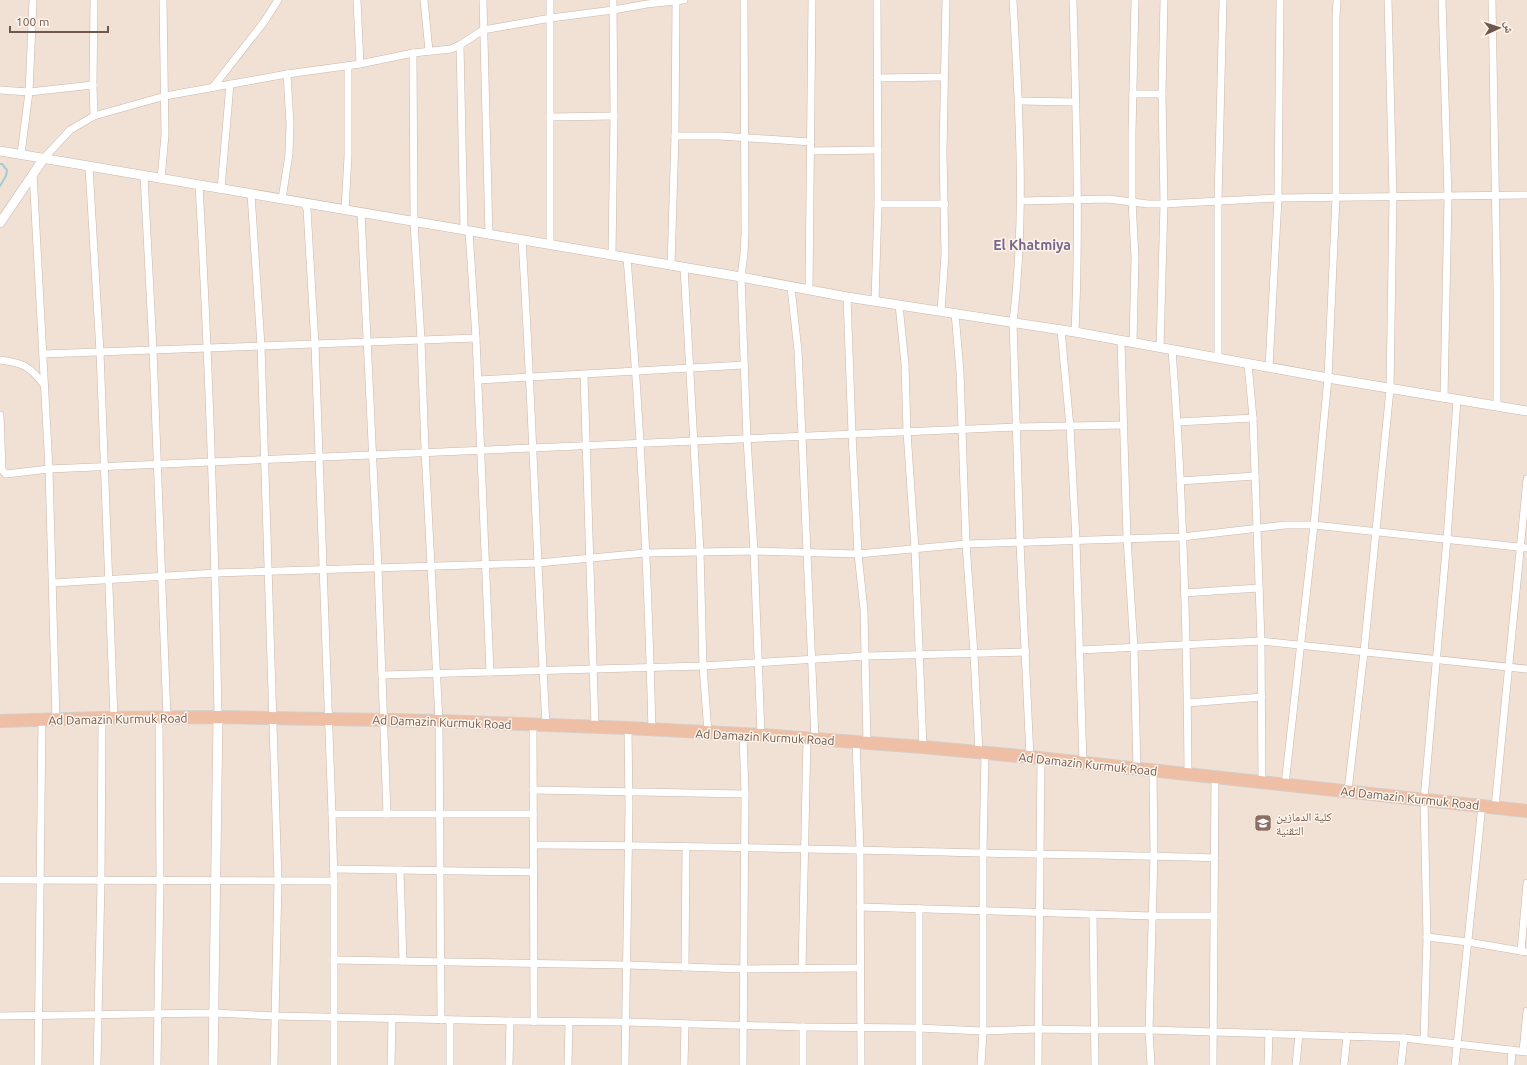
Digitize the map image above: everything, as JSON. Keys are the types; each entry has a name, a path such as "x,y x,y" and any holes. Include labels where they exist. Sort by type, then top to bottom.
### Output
{"highway":[{"name":"Ad Damazin Kurmuk Road","path":"0,721 108,718 273,718 439,721 628,728 923,747 1482,805 1527,811"}],"street":[{"path":"21,154 29,92 33,0"},
{"path":"94,0 94,116"},
{"path":"161,179 165,135 163,0"},
{"path":"213,87 277,3 283,0"},
{"path":"356,0 360,64"},
{"path":"424,0 429,51"},
{"path":"483,0 488,235"},
{"path":"550,0 550,245"},
{"path":"612,255 614,116 613,0"},
{"path":"0,223 44,158 70,130 94,116 165,96 287,74 360,64 413,53 451,49 483,30 551,18 684,0"},
{"path":"744,0 744,247 741,277 761,736"},
{"path":"809,290 812,0"},
{"path":"875,301 878,204 877,0"},
{"path":"941,311 945,254 943,152 946,0"},
{"path":"1013,0 1019,101 1021,201 1017,289 1013,322 1020,542 1040,855 1038,1065"},
{"path":"1073,0 1078,200 1078,267 1075,332"},
{"path":"1133,343 1135,257 1132,202 1135,0"},
{"path":"1160,348 1164,204 1162,94 1164,0"},
{"path":"1218,358 1218,200 1223,0"},
{"path":"1269,367 1278,198 1280,0"},
{"path":"1284,785 1314,525 1328,378 1336,197 1337,0"},
{"path":"1348,791 1364,652 1390,389 1393,197 1388,0"},
{"path":"1442,0 1448,197 1444,398"},
{"path":"1492,0 1497,287 1497,406"},
{"path":"671,266 675,136 676,1"},
{"path":"460,45 466,231 476,338 490,672"},
{"path":"413,53 414,222 439,721 441,1020"},
{"path":"345,210 348,156 348,66"},
{"path":"282,199 289,154 290,124 287,74"},
{"path":"877,78 944,77"},
{"path":"221,189 230,84"},
{"path":"0,90 29,92 93,86"},
{"path":"1133,94 1162,94"},
{"path":"1019,101 1075,102"},
{"path":"550,117 614,116"},
{"path":"675,136 811,142"},
{"path":"810,150 878,150"},
{"path":"0,151 741,277 848,297 1075,332 1390,389 1527,411"},
{"path":"89,167 100,352 109,580 108,718 101,881 97,1065"},
{"path":"33,173 49,469 56,720"},
{"path":"144,176 162,576 163,718 157,1065"},
{"path":"199,185 208,348 216,574 218,718 213,1065"},
{"path":"251,194 261,346 278,881 274,1065"},
{"path":"1021,201 1053,199 1108,199 1148,204 1164,204 1278,198 1527,195"},
{"path":"304,203 307,209 315,344 332,814 334,881 334,1065"},
{"path":"878,204 945,204"},
{"path":"361,213 378,568 387,814"},
{"path":"522,240 546,725"},
{"path":"627,258 640,443 652,730"},
{"path":"684,268 690,369 692,441 700,551 703,666 708,733"},
{"path":"791,287 798,351 812,660 811,739 802,969"},
{"path":"848,297 852,434 858,554 864,610 866,656 861,743 861,1065"},
{"path":"900,304 905,364 907,432 915,549 923,747"},
{"path":"955,313 960,372 966,544 982,753 983,1031 981,1065"},
{"path":"1061,330 1070,427 1076,540 1083,763"},
{"path":"43,354 476,338"},
{"path":"1121,341 1127,538 1134,648 1137,769"},
{"path":"1172,350 1178,422 1188,703 1188,774"},
{"path":"0,360 18,362 38,376 44,385"},
{"path":"1248,364 1253,418 1261,642 1262,783"},
{"path":"478,380 744,365"},
{"path":"584,375 595,727"},
{"path":"1424,1040 1427,937 1424,800 1447,539 1457,400"},
{"path":"0,415 1,470 6,474 49,469 640,443 1017,427 1124,425"},
{"path":"1178,422 1253,418"},
{"path":"1180,480 1255,476"},
{"path":"1495,807 1524,548 1527,479"},
{"path":"53,583 162,576 538,563 645,553 700,551 858,554 966,544 1182,537 1285,525 1314,525 1524,548"},
{"path":"1184,593 1259,588"},
{"path":"1080,650 1186,644 1261,642 1527,669"},
{"path":"382,675 703,666 866,656 1026,652"},
{"path":"1188,703 1262,697"},
{"path":"38,1065 42,720"},
{"path":"533,724 534,1022"},
{"path":"625,1065 629,792 628,728"},
{"path":"743,735 745,794 743,1065"},
{"path":"1151,1065 1150,1030 1154,855 1153,771"},
{"path":"1213,1065 1215,777"},
{"path":"533,790 745,794"},
{"path":"1455,1065 1482,805"},
{"path":"332,814 533,814"},
{"path":"534,845 744,847 983,854 1154,855 1215,858"},
{"path":"685,967 686,846"},
{"path":"333,869 534,872"},
{"path":"400,870 403,962"},
{"path":"0,880 334,881"},
{"path":"1427,937 1468,942 1524,952 1527,883"},
{"path":"860,907 1152,916 1214,916"},
{"path":"919,908 919,1065"},
{"path":"1093,914 1095,1065"},
{"path":"334,960 627,965 743,969 860,968"},
{"path":"0,1016 214,1013 441,1020 626,1022 743,1026 918,1028 983,1031 1038,1029 1213,1031 1404,1038 1525,1051 1527,1011"},
{"path":"391,1065 392,1018"},
{"path":"450,1020 450,1065"},
{"path":"509,1065 510,1021"},
{"path":"568,1065 569,1022"},
{"path":"684,1065 685,1024"},
{"path":"803,1027 803,1065"},
{"path":"1268,1065 1269,1033"},
{"path":"1296,1065 1299,1034"},
{"path":"1344,1065 1347,1036"},
{"path":"1401,1065 1404,1038"},
{"path":"1511,1065 1512,1050"}],"shaded area":[{"path":"0,0 1527,0 1527,1065 0,1065"}],"waterway":[{"path":"0,164 2,164 7,170 6,176 0,186"}],"place":[{"name":"كلية الدمازين التقنية","path":"1263,823"}],"district":[{"name":"El Khatmiya","path":"1032,245"}]}
